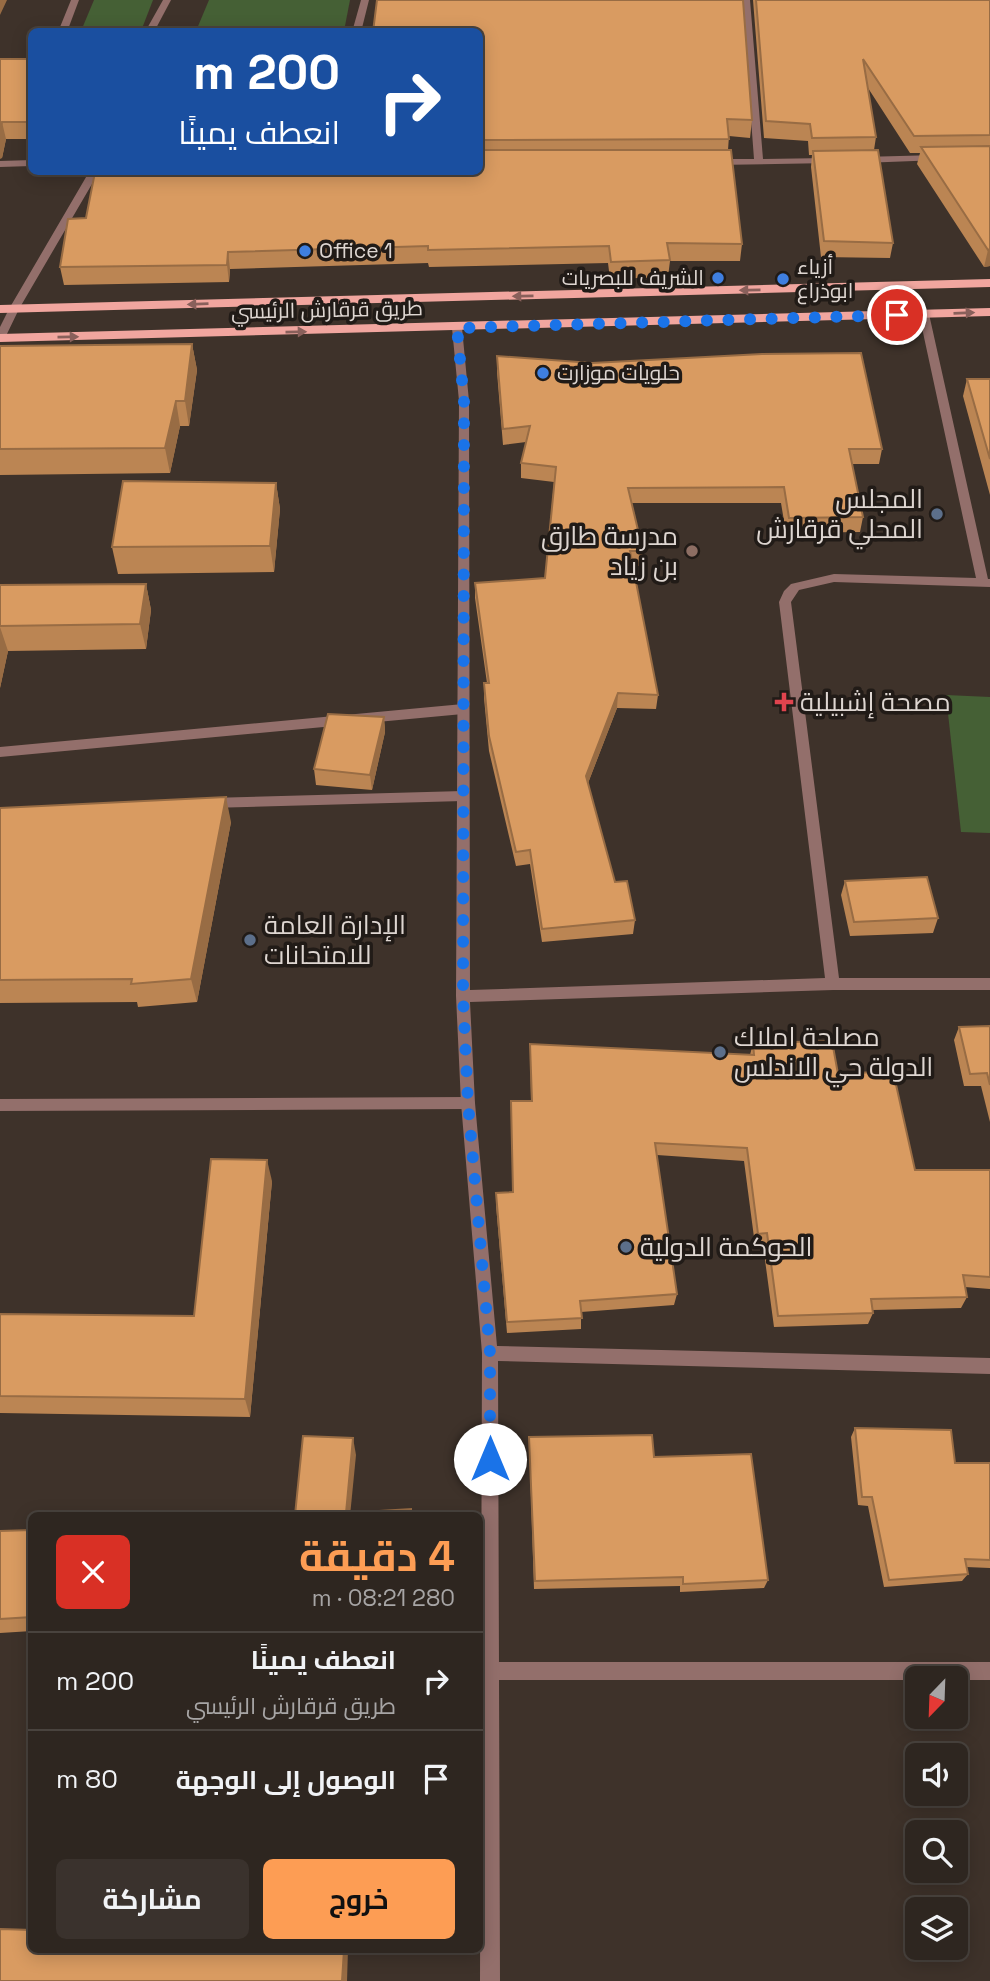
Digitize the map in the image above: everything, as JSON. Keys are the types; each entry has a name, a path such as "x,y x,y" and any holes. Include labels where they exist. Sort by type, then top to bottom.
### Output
{"main road":[{"name":"طريق قرقارش الرئيسي","path":"7,309 990,283"},
{"name":"طريق قرقارش الرئيسي","path":"0,338 990,312"}],"street":[{"path":"64,28 75,0"},
{"path":"151,28 167,0"},
{"path":"357,28 365,0"},
{"path":"746,0 758,162"},
{"path":"854,160 949,158"},
{"path":"703,162 840,160"},
{"path":"0,164 28,163"},
{"path":"0,338 7,309 92,175"},
{"path":"833,984 787,616 788,594 795,587 834,578 986,583 924,314"},
{"path":"457,328 464,401 463,996 468,1103 490,1353 490,1981"},
{"path":"0,752 463,709"},
{"path":"191,804 463,796"},
{"path":"463,996 833,984 990,984"},
{"path":"0,1105 468,1103"},
{"path":"490,1353 990,1366"},
{"path":"490,1671 990,1671"}],"green space":[{"path":"94,0 153,0 142,28 82,28"},
{"path":"209,0 350,0 345,28 197,28"},
{"path":"946,695 990,697 990,833 961,832"}],"building":[{"path":"377,0 743,0 752,120 727,119 729,139 483,140 483,28 374,28"},
{"path":"756,0 990,0 990,135 914,136 863,59 876,137 812,138 810,124 766,121"},
{"path":"0,59 28,59 28,122 2,122 0,131"},
{"path":"990,146 990,249 988,250 921,147"},
{"path":"483,150 731,150 742,244 667,243 670,260 611,262 609,246 428,250 428,246 228,252 227,265 60,267 68,219 86,218 94,175 483,175"},
{"path":"878,150 893,243 824,241 813,151"},
{"path":"192,344 185,401 176,401 165,448 0,449 0,346"},
{"path":"861,353 882,449 849,449 863,517 789,518 784,487 628,488 643,551 630,551 658,695 618,693 586,776 615,882 627,881 635,920 542,929 530,850 516,852 489,736 484,683 489,683 475,583 545,578 556,467 521,463 530,426 503,429 497,356 592,363 762,354"},
{"path":"967,379 990,379 990,459"},
{"path":"123,481 276,483 270,546 112,547"},
{"path":"146,584 140,624 0,626 0,585"},
{"path":"328,714 384,717 370,775 314,769"},
{"path":"226,797 191,979 131,984 132,979 0,980 0,808"},
{"path":"927,877 938,918 854,922 845,881"},
{"path":"990,1026 990,1085 987,1073 970,1074 959,1027"},
{"path":"832,1041 838,1074 893,1071 915,1170 990,1170 990,1277 963,1275 967,1297 871,1299 873,1313 778,1316 767,1233 758,1234 747,1148 655,1143 677,1294 580,1301 582,1318 507,1322 496,1193 513,1192 511,1101 532,1101 530,1044 754,1055 753,1043"},
{"path":"211,1159 267,1160 245,1399 0,1396 0,1314 194,1316"},
{"path":"855,1428 951,1430 955,1463 990,1463 990,1560 965,1559 968,1574 889,1580 872,1497 862,1497"},
{"path":"652,1435 654,1457 751,1454 768,1580 683,1584 683,1577 535,1581 529,1437"},
{"path":"303,1436 353,1438 346,1512 295,1512"},
{"path":"411,1509 411,1512 362,1512"},
{"path":"28,1530 28,1617 0,1619 0,1531"},
{"path":"0,1929 28,1930 28,1953 344,1953 342,1981 0,1981"}],"place":[{"name":"Office 1","path":"305,251"},
{"name":"الشريف للبصريات","path":"718,278"},
{"name":"أزياء ابوذراع","path":"783,279"},
{"name":"حلويات موزارت","path":"543,373"},
{"name":"المجلس المحلي قرقارش","path":"937,514"},
{"name":"مدرسة طارق بن زياد","path":"692,551"},
{"name":"مصحة إشبيلية","path":"784,702"},
{"name":"الإدارة العامة للامتحانات","path":"250,940"},
{"name":"مصلحة املاك الدولة حي الاندلس","path":"720,1052"},
{"name":"الحوكمة الدولية","path":"626,1247"}],"route":[{"path":"490,1459 490,1353 468,1103 463,996 464,401 457,328 897,315"}]}
